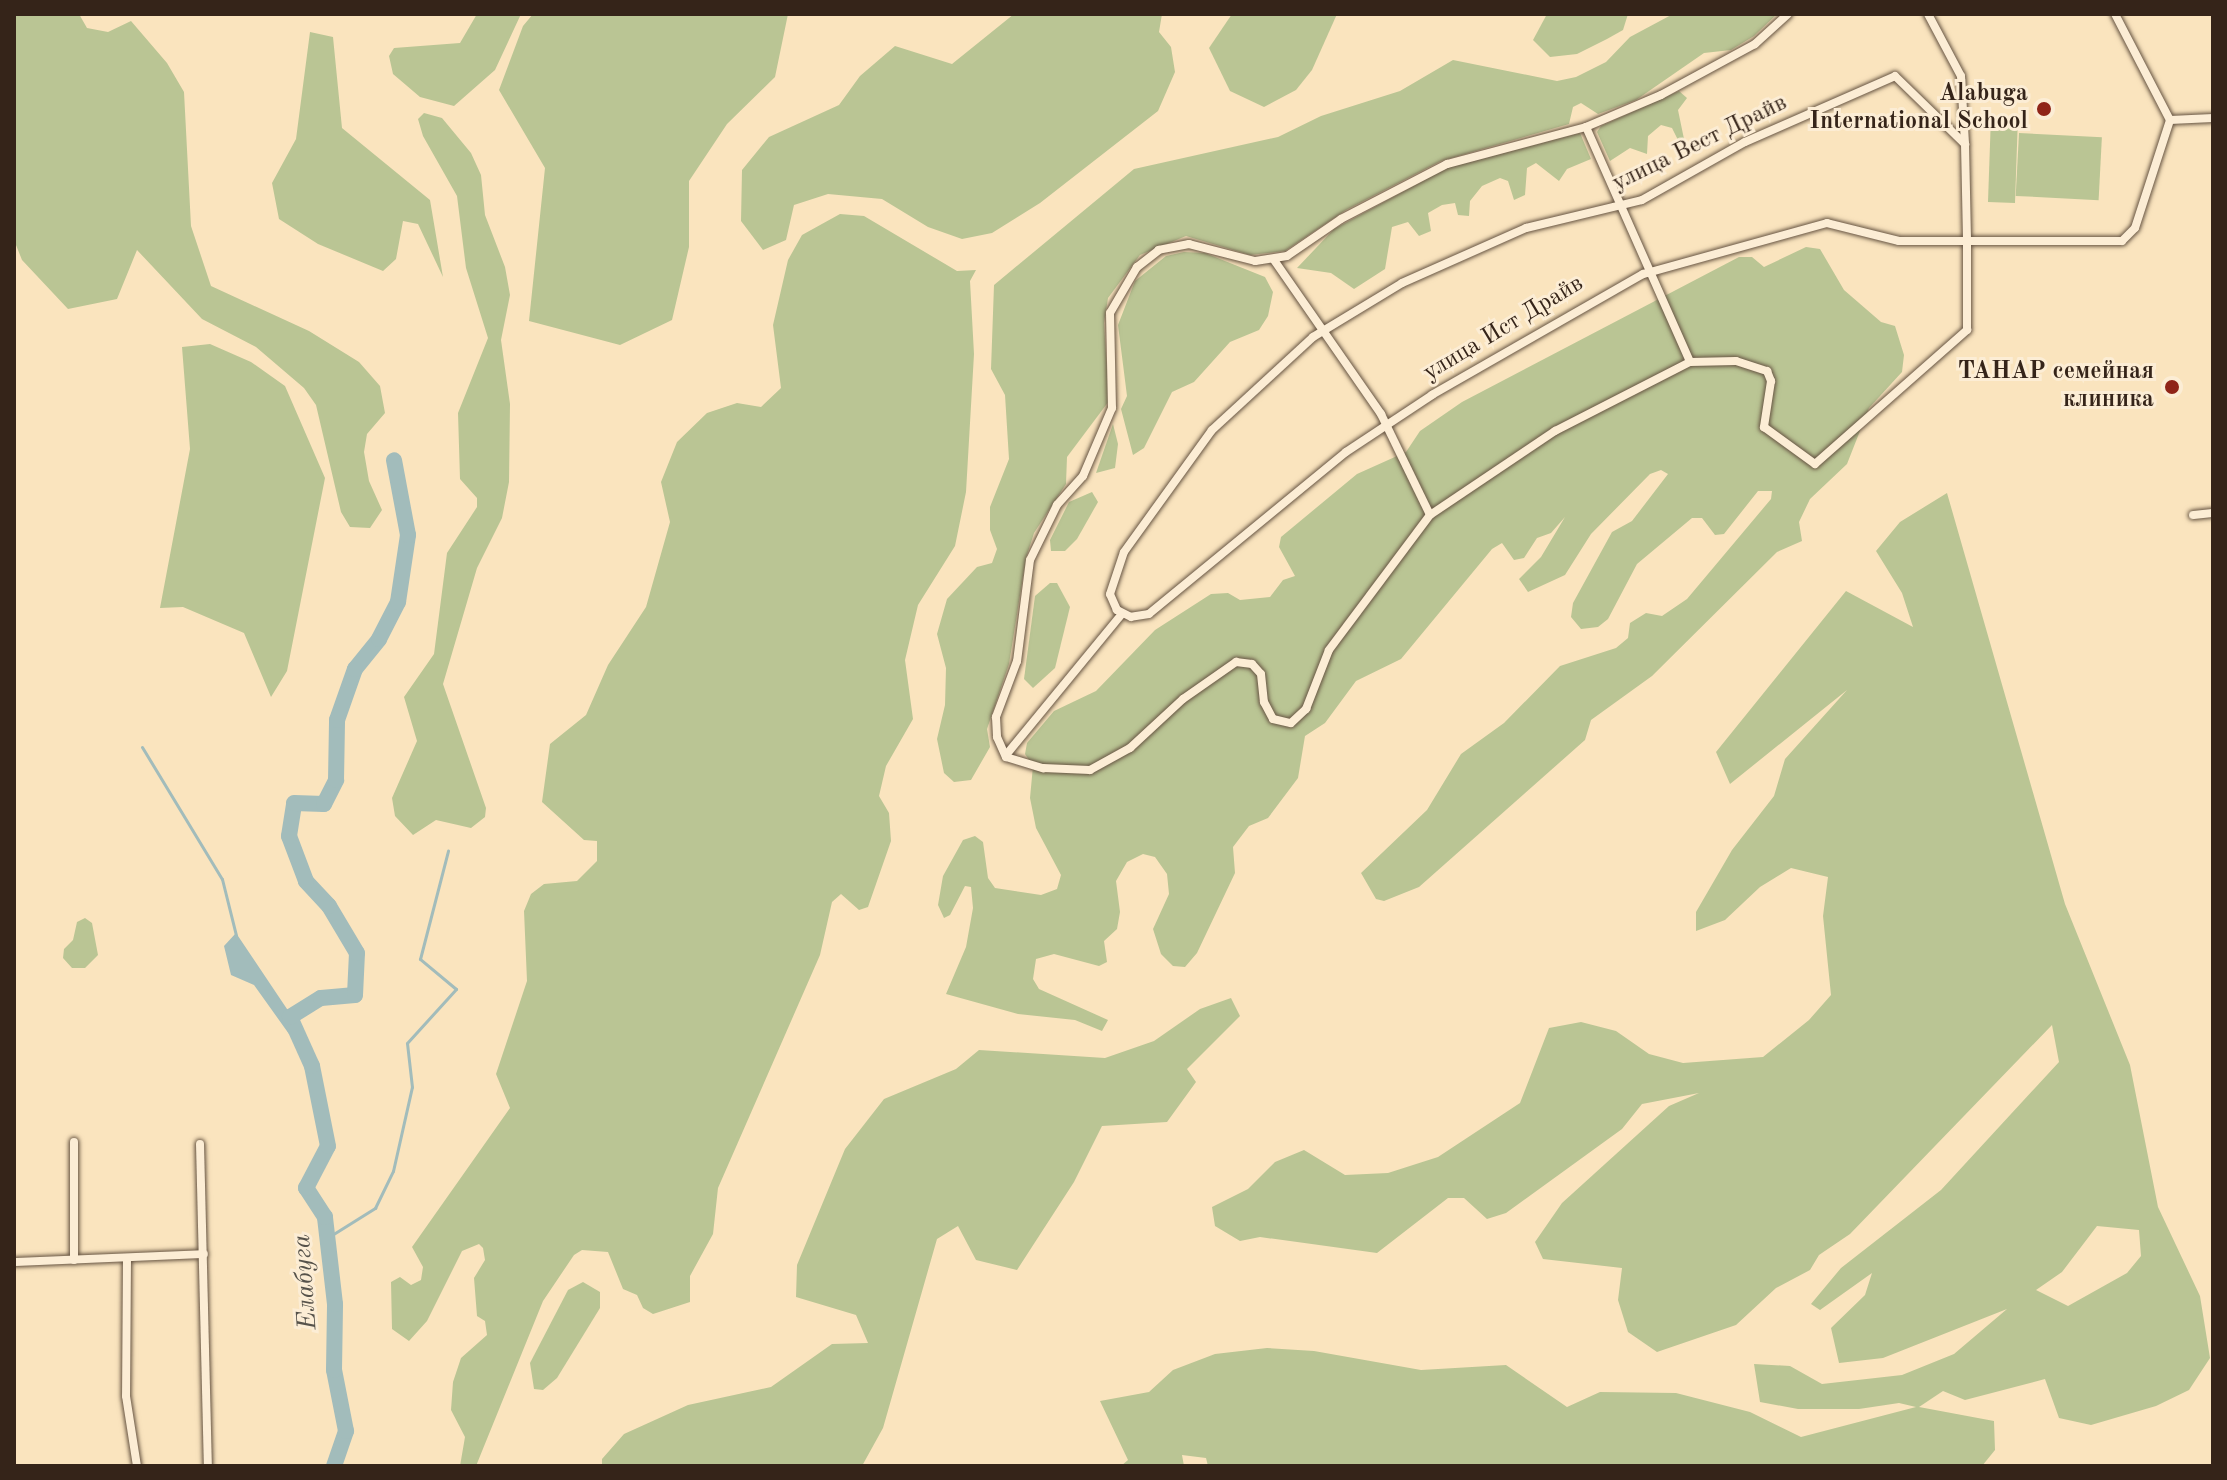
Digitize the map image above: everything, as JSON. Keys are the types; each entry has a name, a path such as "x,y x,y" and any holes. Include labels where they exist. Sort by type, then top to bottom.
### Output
{"street":[{"path":"1006,755 996,717 1017,661 1030,560 1057,505 1083,476 1112,408 1108,327 1123,284 1147,257 1171,246 1189,244 1242,260 1274,260 1447,164 1586,127 1747,49 1788,14"},
{"path":"1006,755 1043,768 1090,770 1130,748 1183,699 1236,662 1252,664 1261,674 1264,702 1273,719 1297,720 1329,650 1430,515 1555,431 1690,362 1736,361 1767,371 1771,381 1764,427 1815,464 1967,330 1961,76 1928,14"},
{"path":"1967,241 2056,244 2127,238 2170,120 2115,14"},
{"name":"улица Вест Драйв","path":"1122,614 1110,594 1119,562 1182,468 1241,399 1324,330 1402,283 1489,242 1544,223 1621,208 1745,142 1887,77 1901,77 1965,144"},
{"path":"2170,120 2213,118"},
{"path":"1586,127 1690,362"},
{"name":"улица Ист Драйв","path":"1122,614 1138,618 1172,598 1331,464 1387,425 1594,298 1651,271 1837,222 1899,241 1967,241"},
{"path":"1274,260 1387,425 1430,515"},
{"path":"2193,515 2213,513"},
{"path":"1006,755 1122,614"},
{"path":"74,1142 74,1260"},
{"path":"200,1144 208,1466"},
{"path":"14,1262 204,1254"},
{"path":"127,1258 126,1396 137,1466"}],"green space":[{"path":"14,14 79,14 87,28 108,32 131,21 167,63 184,92 191,226 211,286 309,331 359,362 380,386 385,413 367,434 364,452 369,481 382,510 370,528 350,527 341,512 316,405 304,388 256,347 202,319 137,250 117,299 68,309 22,260 14,240"},
{"path":"477,14 521,14 495,70 454,106 420,97 393,74 389,56 394,48 460,43"},
{"path":"533,14 788,14 775,77 727,124 689,181 689,247 672,320 620,345 529,321 545,168 499,90 523,26"},
{"path":"1014,14 1162,14 1159,32 1171,47 1175,72 1158,111 1040,203 992,233 962,239 928,227 882,199 828,194 794,205 786,240 763,250 741,221 742,170 769,137 839,105 860,76 895,46 952,64"},
{"path":"1232,14 1337,14 1312,70 1296,90 1264,107 1230,91 1209,48"},
{"path":"1547,14 1628,14 1623,30 1607,39 1577,54 1550,57 1533,40"},
{"path":"1673,14 1777,14 1754,36 1731,50 1704,53 1636,100 1598,114 1581,103 1573,107 1569,124 1441,161 1346,210 1285,251 1250,255 1186,236 1140,255 1108,298 1104,323 1109,401 1067,457 1066,484 1034,533 1026,558 1009,664 987,729 990,747 971,780 954,782 944,773 937,739 945,705 946,668 937,634 947,599 977,567 992,563 997,549 990,530 990,507 1009,459 1005,395 991,369 994,285 1134,169 1278,137 1321,116 1400,91 1453,60 1557,81 1576,77 1606,62 1630,37"},
{"path":"310,32 333,37 342,128 430,200 443,277 418,224 403,221 396,259 383,271 318,244 279,219 272,183 296,139"},
{"path":"1679,91 1687,98 1678,110 1684,139 1678,140 1672,128 1661,125 1648,136 1647,154 1630,148 1610,161 1597,132 1601,126"},
{"path":"424,113 442,118 471,153 481,175 485,215 505,267 510,295 501,340 510,404 509,482 502,518 477,568 443,684 486,808 485,817 471,828 436,820 413,835 395,816 392,798 417,741 404,697 434,654 447,553 477,507 477,498 460,479 458,413 488,338 466,268 457,196 423,136 418,119"},
{"path":"1991,116 2018,117 2015,203 1988,202"},
{"path":"1580,133 1591,159 1567,169 1559,181 1536,163 1527,168 1525,195 1514,200 1508,181 1500,178 1482,186 1470,201 1469,216 1458,215 1455,203 1442,205 1428,213 1431,231 1419,236 1408,222 1392,227 1385,269 1354,289 1331,273 1297,268 1334,229 1447,168"},
{"path":"2019,133 2102,137 2099,200 2016,196"},
{"path":"840,214 864,216 957,271 976,270 970,281 974,354 966,492 955,546 918,605 905,660 913,719 886,766 879,796 889,813 891,841 868,907 859,910 841,894 832,902 820,955 718,1188 713,1234 690,1276 690,1302 653,1314 643,1308 637,1295 623,1289 608,1252 582,1250 574,1255 543,1301 476,1466 460,1466 465,1437 451,1410 453,1382 461,1358 487,1335 485,1321 477,1316 474,1278 485,1260 483,1248 479,1244 462,1251 427,1321 409,1341 392,1329 391,1282 400,1277 411,1285 421,1280 423,1267 412,1247 510,1108 496,1074 527,981 524,911 531,894 544,884 577,881 597,861 597,841 584,840 542,802 550,744 586,715 608,665 646,607 670,522 661,482 677,442 707,413 737,403 761,407 781,388 773,325 788,260 802,235"},
{"path":"1806,247 1820,249 1844,290 1881,322 1895,326 1904,355 1902,372 1869,408 1847,464 1810,499 1799,522 1802,541 1777,552 1652,676 1591,720 1585,740 1419,887 1384,901 1376,899 1361,873 1427,810 1461,754 1504,723 1560,666 1616,648 1628,638 1630,623 1646,613 1662,616 1687,599 1771,499 1772,491 1758,491 1724,534 1715,535 1702,518 1692,518 1637,564 1608,619 1598,627 1581,629 1571,617 1573,603 1612,532 1632,521 1668,474 1661,470 1650,474 1591,534 1565,575 1528,592 1519,579 1541,557 1565,517 1551,533 1537,538 1524,558 1514,560 1502,543 1492,549 1401,659 1356,681 1325,723 1305,736 1298,778 1268,818 1249,826 1233,847 1235,873 1197,953 1185,967 1173,966 1161,954 1153,929 1169,894 1167,874 1155,857 1143,854 1127,862 1116,881 1120,912 1117,929 1104,941 1107,962 1099,966 1054,954 1036,959 1033,979 1039,989 1108,1020 1102,1031 1075,1020 1018,1014 946,994 966,947 973,908 971,887 965,886 950,915 944,918 938,905 943,876 963,840 975,836 983,842 988,878 995,888 1041,895 1057,889 1061,875 1036,828 1030,798 1033,766 1025,754 1027,743 1054,711 1096,691 1155,630 1211,594 1228,593 1240,600 1270,597 1283,580 1295,576 1279,547 1281,537 1357,474 1406,452 1420,431 1462,402 1739,257 1752,257 1764,267"},
{"path":"1184,252 1205,253 1265,277 1273,292 1268,316 1259,330 1230,342 1194,382 1172,392 1144,448 1133,455 1121,409 1127,396 1118,325 1135,281 1166,256"},
{"path":"210,344 251,362 285,386 325,478 287,671 271,697 244,633 183,607 160,608 190,449 182,347"},
{"path":"1113,424 1118,444 1115,468 1096,473"},
{"path":"1092,492 1098,502 1077,539 1065,551 1051,551 1050,540 1069,502"},
{"path":"1947,493 2065,904 2130,1065 2158,1207 2200,1296 2210,1358 2189,1390 2156,1406 2091,1425 2059,1418 2045,1379 1965,1400 1943,1391 1919,1407 1994,1421 1995,1450 1982,1466 1208,1466 1206,1458 1182,1455 1184,1466 1121,1466 1128,1460 1100,1401 1149,1392 1173,1370 1215,1354 1267,1348 1314,1351 1421,1370 1506,1365 1567,1407 1600,1392 1676,1393 1750,1412 1801,1437 1916,1407 1899,1403 1859,1409 1798,1409 1760,1402 1754,1364 1790,1366 1822,1384 1902,1375 1954,1354 2007,1309 1883,1358 1839,1363 1831,1328 1865,1295 1872,1273 1820,1310 1811,1304 1841,1268 1941,1190 2059,1062 2052,1025 1850,1234 1819,1255 1810,1270 1776,1288 1736,1325 1657,1352 1628,1332 1618,1300 1622,1268 1543,1259 1535,1242 1562,1203 1669,1106 1699,1093 1642,1104 1622,1129 1506,1213 1487,1219 1464,1198 1448,1198 1377,1253 1260,1237 1240,1241 1215,1226 1212,1207 1248,1189 1275,1162 1304,1150 1345,1175 1388,1173 1438,1157 1520,1103 1549,1028 1581,1022 1616,1031 1649,1054 1683,1063 1763,1057 1809,1020 1831,995 1823,916 1828,877 1791,868 1760,887 1725,920 1696,931 1696,912 1732,850 1774,796 1785,759 1847,690 1730,784 1716,752 1846,591 1913,627 1902,593 1876,551 1900,522","holes":["2097,1226 2139,1230 2141,1256 2127,1273 2068,1306 2036,1290 2062,1272"]},
{"path":"1050,583 1057,583 1070,607 1055,668 1033,688 1024,679 1035,596"},
{"path":"85,918 92,923 98,955 85,968 72,968 63,958 64,949 73,940 77,922"},
{"path":"1231,998 1240,1016 1187,1069 1196,1082 1167,1122 1102,1126 1074,1182 1017,1270 976,1260 958,1226 937,1239 883,1428 862,1466 602,1466 602,1459 624,1434 688,1405 771,1387 832,1344 868,1343 856,1315 796,1297 797,1265 845,1149 884,1099 956,1069 979,1050 1105,1058 1154,1041 1200,1009"},
{"path":"583,1282 600,1292 600,1308 557,1378 543,1390 534,1389 530,1363 568,1290"}],"water":[{"path":"236,933 287,1009 289,1034 254,985 231,975 224,946"}],"waterway":[{"name":"Елабуга","path":"334,1466 346,1431 334,1370 335,1304 325,1217 306,1188 328,1146 312,1066 290,1017 321,998 355,995 357,953 329,906 306,881 289,836 294,803 324,804 336,780 337,720 355,669 379,639 398,602 408,535 394,460"},
{"path":"142,747 222,879 236,935"},
{"path":"327,1238 375,1208 393,1171 412,1087 407,1043 456,989 420,959 448,851"}],"place":[{"name":"Alabuga International School","path":"2044,109"},
{"name":"ТАНАР семейная клиника","path":"2172,387"}]}
